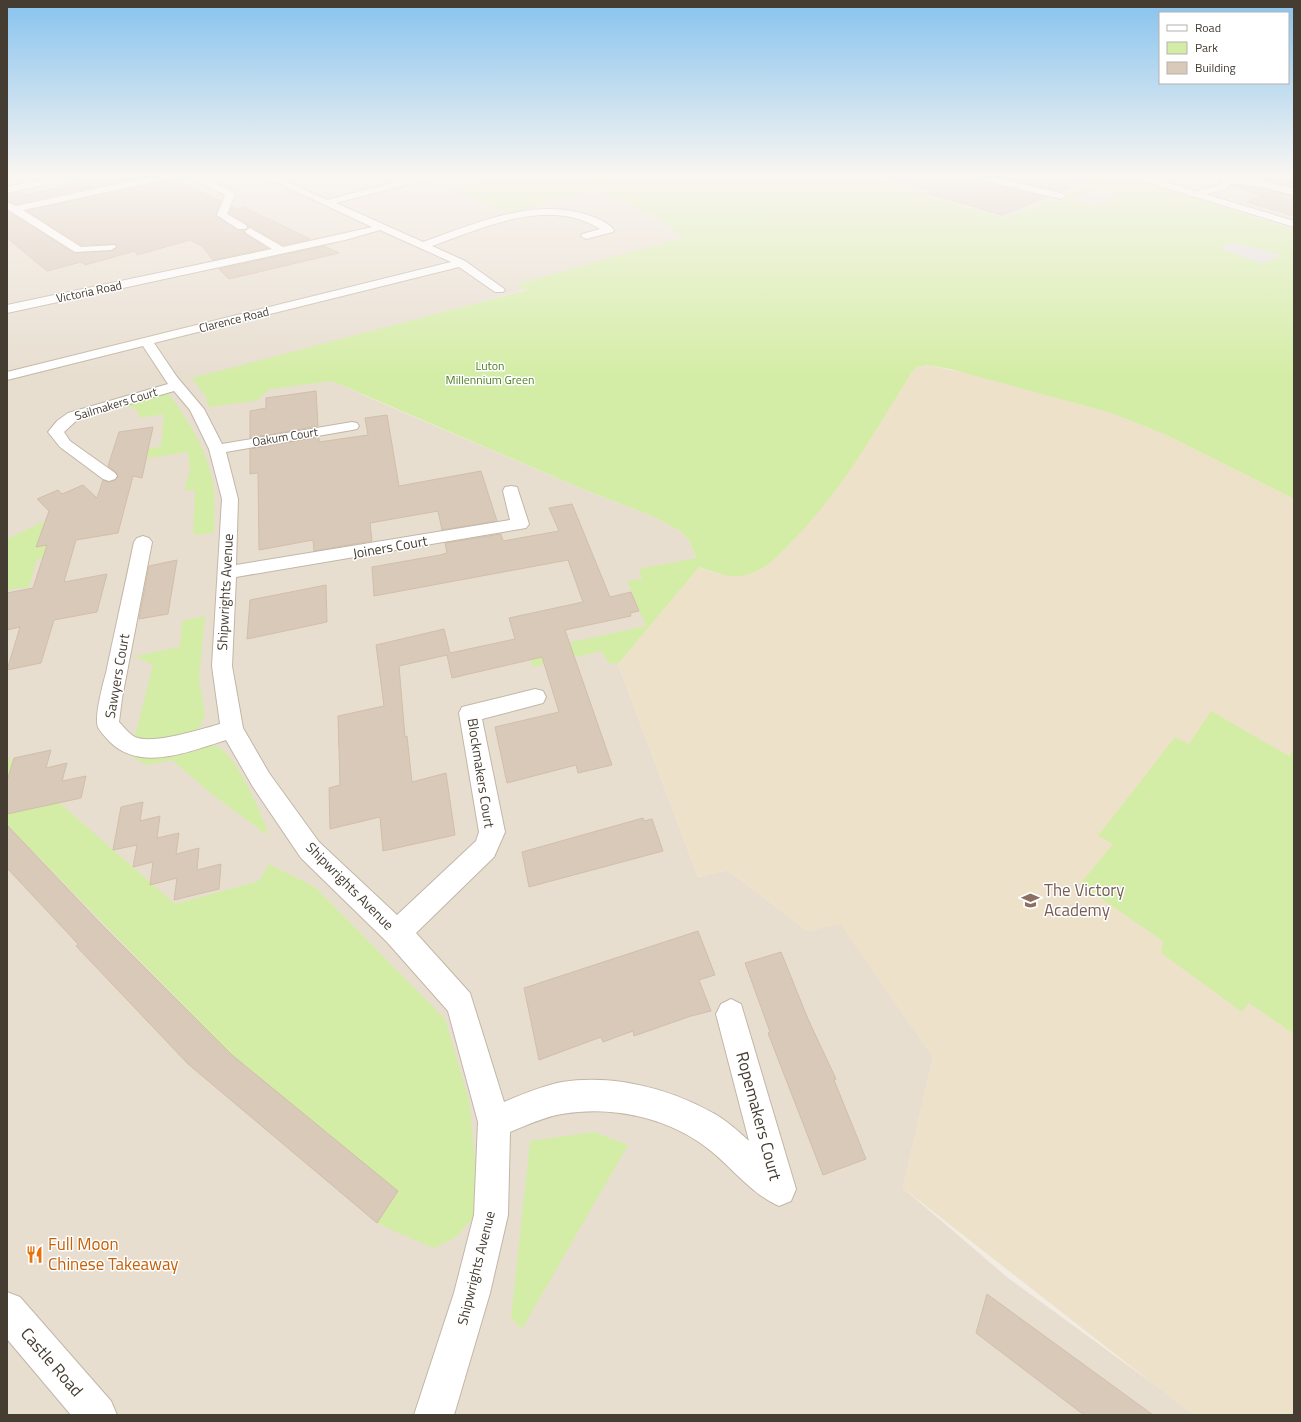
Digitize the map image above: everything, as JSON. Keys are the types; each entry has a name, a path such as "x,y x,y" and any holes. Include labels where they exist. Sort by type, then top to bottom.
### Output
{"street":[{"path":"62,241 78,250 110,247"},
{"path":"267,241 281,250"},
{"name":"Victoria Road","path":"7,309 319,241"},
{"path":"413,241 461,263 499,290"},
{"path":"424,246 438,241"},
{"name":"Clarence Road","path":"7,376 461,263"},
{"name":"Shipwrights Avenue","path":"147,342 178,386 197,409 217,449 230,499 222,666 232,729 261,780 310,850 397,933 460,1003 494,1122 491,1215 472,1293 434,1415"},
{"name":"Sailmakers Court","path":"109,476 65,444 56,432 62,424 73,416 178,386"},
{"name":"Oakum Court","path":"217,449 352,426"},
{"name":"Joiners Court","path":"226,573 520,524 511,492"},
{"name":"Sawyers Court","path":"143,542 111,698 108,726 131,746 160,747 188,742 232,729"},
{"name":"Blockmakers Court","path":"397,933 485,849 492,832 470,713 535,696"},
{"name":"Ropemakers Court","path":"494,1122 553,1100 571,1096 609,1096 639,1102 675,1112 702,1125 779,1190 731,1014"},
{"name":"Castle Road","path":"7,1310 97,1415"}],"shaded area":[{"path":"7,241 669,241 518,284 528,289 489,300 309,370 370,398 585,490 652,516 680,531 689,540 699,567 618,664 698,877 727,870 808,931 840,923 933,1057 903,1188 1008,1278 1196,1415 7,1415"},
{"path":"1233,242 1282,255 1263,264 1219,248"},
{"name":"The Victory Academy","path":"927,365 975,375 1111,413 1164,434 1294,499 1294,1415 1193,1415 903,1188 933,1057 840,924 808,931 727,870 698,877 618,664 699,567 719,574 917,367"}],"green space":[{"name":"Luton Millennium Green","path":"668,241 1294,241 1294,499 1164,434 1111,413 950,369 927,365 917,367 911,373 842,482 810,522 768,565 743,576 724,575 699,567 618,664 609,663 601,651 532,667 530,651 646,626 627,581 642,579 639,569 696,558 689,540 680,531 652,516 585,490 332,381 270,389 256,401 208,407 206,397 192,378 527,290 518,284"},
{"path":"168,393 191,427 208,463 214,490 214,533 193,535 195,490 184,490 190,470 188,452 136,460 138,451 161,446 164,414 141,418 134,407 118,408 117,406"},
{"path":"47,520 50,546 44,558 37,559 29,587 7,590 7,539"},
{"path":"205,616 199,679 205,716 198,730 188,737 164,743 134,740 153,665 135,656 180,647 182,621"},
{"path":"1211,711 1289,756 1293,750 1294,751 1294,1034 1249,1003 1242,1012 1161,953 1163,941 1080,884 1113,844 1098,836 1175,737 1189,744"},
{"path":"187,746 215,746 226,753 234,763 248,787 269,835 213,795 172,760 147,765 133,758 141,751"},
{"path":"7,757 175,904 259,881 269,864 315,887 445,1019 469,1100 478,1192 472,1219 456,1237 434,1248 377,1223 397,1191 236,1059 7,825"},
{"path":"594,1132 628,1145 522,1329 511,1318 530,1141"}],"building":[{"path":"11,241 55,241 74,253 112,251 117,247 115,244 81,245 75,241 185,241 137,255 135,251 85,265 81,262 47,271"},
{"path":"193,241 257,241 268,248 213,260 202,246"},
{"path":"277,241 299,241 283,245"},
{"path":"324,246 339,253 229,279 219,269"},
{"path":"316,391 318,426 250,438 250,411 266,408 266,398"},
{"path":"387,415 399,486 481,471 497,521 442,530 438,511 370,523 372,541 314,551 313,540 259,550 258,473 250,474 250,449 319,437 319,442 368,435 365,418"},
{"path":"153,427 142,478 133,476 118,533 76,540 64,582 107,574 97,612 54,620 41,663 7,670 20,627 7,630 7,593 33,588 47,545 36,547 49,511 37,499 58,490 62,494 83,485 97,498 103,480 109,482 118,477 116,472 108,466 119,432"},
{"path":"572,504 610,597 631,592 639,611 630,613 631,616 565,630 612,765 578,773 576,765 507,783 495,727 559,712 542,657 452,678 447,655 399,666 405,737 407,736 412,782 446,773 455,835 383,851 380,817 330,829 329,788 340,785 338,716 384,706 376,645 444,629 450,653 515,639 509,618 583,602 568,560 374,596 372,567 447,553 445,543 501,534 503,541 559,531 549,508"},
{"path":"177,560 168,614 139,619 149,566"},
{"path":"326,585 327,622 247,639 250,600"},
{"path":"51,750 46,768 67,763 62,781 86,776 81,798 7,814 7,781 14,758"},
{"path":"143,802 140,821 160,816 157,838 179,833 176,854 199,848 197,870 221,864 219,889 174,900 177,878 150,885 153,862 133,867 137,845 113,850 121,807"},
{"path":"643,818 644,821 652,819 663,851 529,887 522,852"},
{"path":"7,825 101,924 232,1055 398,1191 377,1223 188,1064 76,946 78,944 7,868"},
{"path":"698,931 715,975 699,980 711,1011 691,1016 634,1036 633,1031 603,1042 601,1037 539,1060 524,988"},
{"path":"781,952 808,1019 836,1079 834,1080 866,1159 823,1175 768,1033 770,1032 745,963"},
{"path":"987,1294 1153,1415 1084,1415 976,1333"}],"place":[{"name":"The Victory Academy","path":"1031,900"},
{"name":"Full Moon Chinese Takeaway","path":"35,1254"}]}
